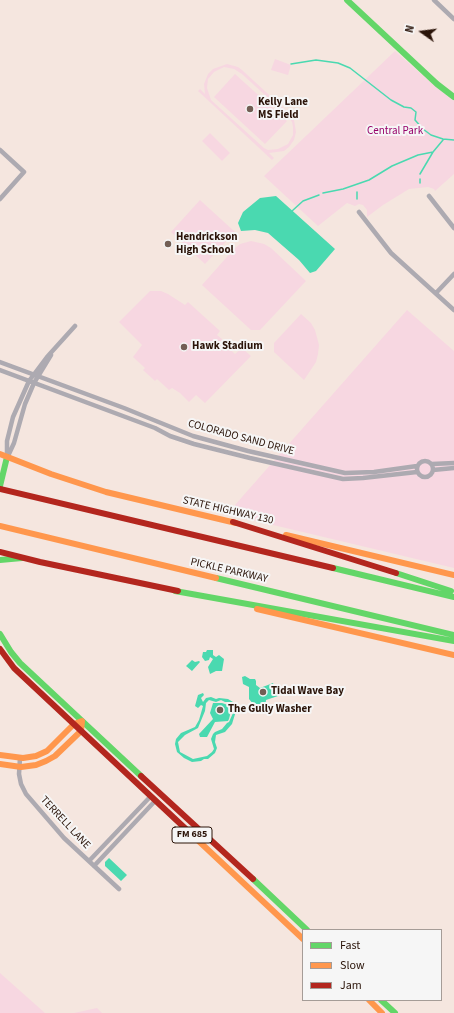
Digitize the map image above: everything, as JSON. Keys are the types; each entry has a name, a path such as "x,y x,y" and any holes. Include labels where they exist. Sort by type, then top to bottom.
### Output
{"main road":[{"path":"350,1 437,84 454,97"},
{"name":"STATE HIGHWAY 130","path":"0,454 51,474 106,492 454,575"},
{"path":"0,486 7,457"},
{"path":"0,489 454,597"},
{"path":"232,522 454,592"},
{"name":"PICKLE PARKWAY","path":"0,526 454,635"},
{"path":"0,552 22,558 134,580 175,591 454,655"},
{"path":"0,560 22,558"},
{"path":"175,591 454,641"},
{"name":"FM 685","path":"0,634 20,663 306,929"},
{"name":"FM 685","path":"0,649 14,668 302,938"},
{"path":"0,755 20,758 36,756 47,751 74,724 82,721 81,731 64,749 46,761 36,765 19,767 0,764"},
{"path":"56,743 64,749"},
{"path":"369,1001 382,1013"},
{"path":"382,1001 395,1013"}],"street":[{"path":"434,0 454,19"},
{"path":"0,150 24,172 0,199"},
{"path":"429,196 454,228"},
{"path":"359,212 391,253 454,310"},
{"path":"436,293 454,274"},
{"path":"7,457 7,441 13,417 29,381 36,375 75,326"},
{"name":"COLORADO SAND DRIVE","path":"0,362 176,429 248,450 345,473 417,469"},
{"name":"COLORADO SAND DRIVE","path":"0,370 194,444 316,474 343,479 363,478 417,469"},
{"path":"7,457 14,444 25,404 36,375"},
{"path":"194,444 203,438"},
{"path":"432,467 431,474 426,477 421,476 417,469 420,462 425,460 432,467 454,468"},
{"path":"432,467 454,463"},
{"name":"TERRELL LANE","path":"20,758 19,774 21,784 26,794 64,838 119,889"},
{"path":"89,861 136,812 153,799"},
{"path":"94,866 141,816 153,799"},
{"path":"136,812 141,816"},
{"path":"105,845 109,850"}],"green space":[{"name":"Central Park","path":"395,51 454,101 454,174 435,191 434,189 428,187 409,189 367,217 367,210 363,205 359,204 355,206 347,203 318,226 264,176"},
{"path":"275,59 291,65 288,75 271,70"},
{"path":"227,64 238,67 292,116 296,132 294,140 289,147 284,151 269,153 274,158 272,160 198,91 200,89 205,94 204,84 208,74 213,69","holes":["224,67 234,69 242,74 289,117 292,122 293,135 288,144 278,149 268,150 264,148 211,100 207,88 208,79 214,72"]},
{"name":"Kelly Lane MS Field","path":"235,74 287,121 265,144 214,97"},
{"path":"210,133 230,153 222,161 202,141"},
{"path":"200,200 235,232 205,264 171,232"},
{"path":"251,241 264,244 271,248 306,281 260,330 251,330 202,285 234,249 240,244"},
{"name":"Hawk Stadium","path":"150,291 161,291 185,305 188,302 220,331 217,335 222,339 221,341 235,354 242,348 251,356 205,403 196,395 189,402 180,393 172,388 169,390 157,379 155,381 143,370 145,368 133,357 142,345 119,322"},
{"path":"407,310 454,351 454,568 227,514"},
{"path":"301,314 311,323 315,330 319,345 316,362 304,380 274,352 274,343"},
{"path":"0,973 45,1013 0,1013"},
{"path":"97,1008 102,1013 74,1013"}],"shaded area":[{"path":"276,196 335,249 316,271 310,273 299,260 268,233 255,230 241,231 238,223 243,212 260,198"},
{"path":"207,650 213,650 213,655 216,657 219,655 224,659 222,671 216,671 210,674 208,667 213,659 210,657 209,660 205,661 202,657 203,652 206,652"},
{"path":"192,660 195,662 200,662 192,671 186,666"},
{"name":"Tidal Wave Bay","path":"245,676 250,679 255,679 256,685 260,688 273,683 278,696 266,700 265,708 258,710 249,699 249,687 243,684 242,677"},
{"path":"203,693 204,695 201,698 203,702 206,698 211,697 216,699 228,699 233,702 236,711 232,724 225,732 216,735 215,742 217,748 215,753 208,759 192,762 177,752 175,744 176,739 181,733 195,727 199,720 203,706 201,705 198,708 195,706 198,695","holes":["209,700 216,702 221,700 229,702 233,713 229,722 222,729 213,734 211,739 214,749 212,752 207,756 193,759 180,752 178,742 185,735 198,728 205,711 206,703"]},
{"name":"The Gully Washer","path":"213,703 228,705 230,715 229,719 228,721 215,722 207,737 200,737 199,734 213,719 210,713"},
{"path":"109,858 127,875 121,881 105,866 105,862"}],"waterway":[{"path":"291,64 316,60 338,63 350,68 391,100 404,107 411,108 416,112 415,120 431,135 443,139 454,140"},
{"path":"323,193 343,189 369,180 392,166 418,155 433,152 443,140"},
{"path":"420,174 433,152"},
{"path":"357,192 357,199"},
{"path":"292,211 303,201 319,195"}],"traffic: fast":[{"path":"347,0 437,84 454,97"},
{"path":"0,486 7,457"},
{"path":"0,560 22,558"},
{"path":"333,568 454,597"},
{"path":"396,573 451,591"},
{"path":"216,578 454,635"},
{"path":"175,591 454,641"},
{"path":"0,634 20,663 141,776"},
{"path":"253,879 306,929"},
{"path":"382,1001 395,1013"}],"traffic: slow":[{"path":"0,454 51,474 106,492 236,523"},
{"path":"0,526 216,578"},
{"path":"286,535 454,575"},
{"path":"257,609 454,655"},
{"path":"0,755 23,758 36,756 47,751 74,724 82,721 81,731 55,756 46,761 36,765 21,767 0,764"},
{"path":"188,831 302,938"},
{"path":"370,1001 382,1013"}],"traffic: jam":[{"path":"0,489 333,568"},
{"path":"233,522 396,573"},
{"path":"0,552 40,562 178,591"},
{"path":"0,649 14,668 188,831"},
{"path":"141,776 253,879"}],"place":[{"name":"Kelly Lane MS Field","path":"250,109"},
{"name":"Hendrickson High School","path":"168,244"},
{"name":"Hawk Stadium","path":"184,347"},
{"name":"Tidal Wave Bay","path":"263,692"},
{"name":"The Gully Washer","path":"220,710"}]}
